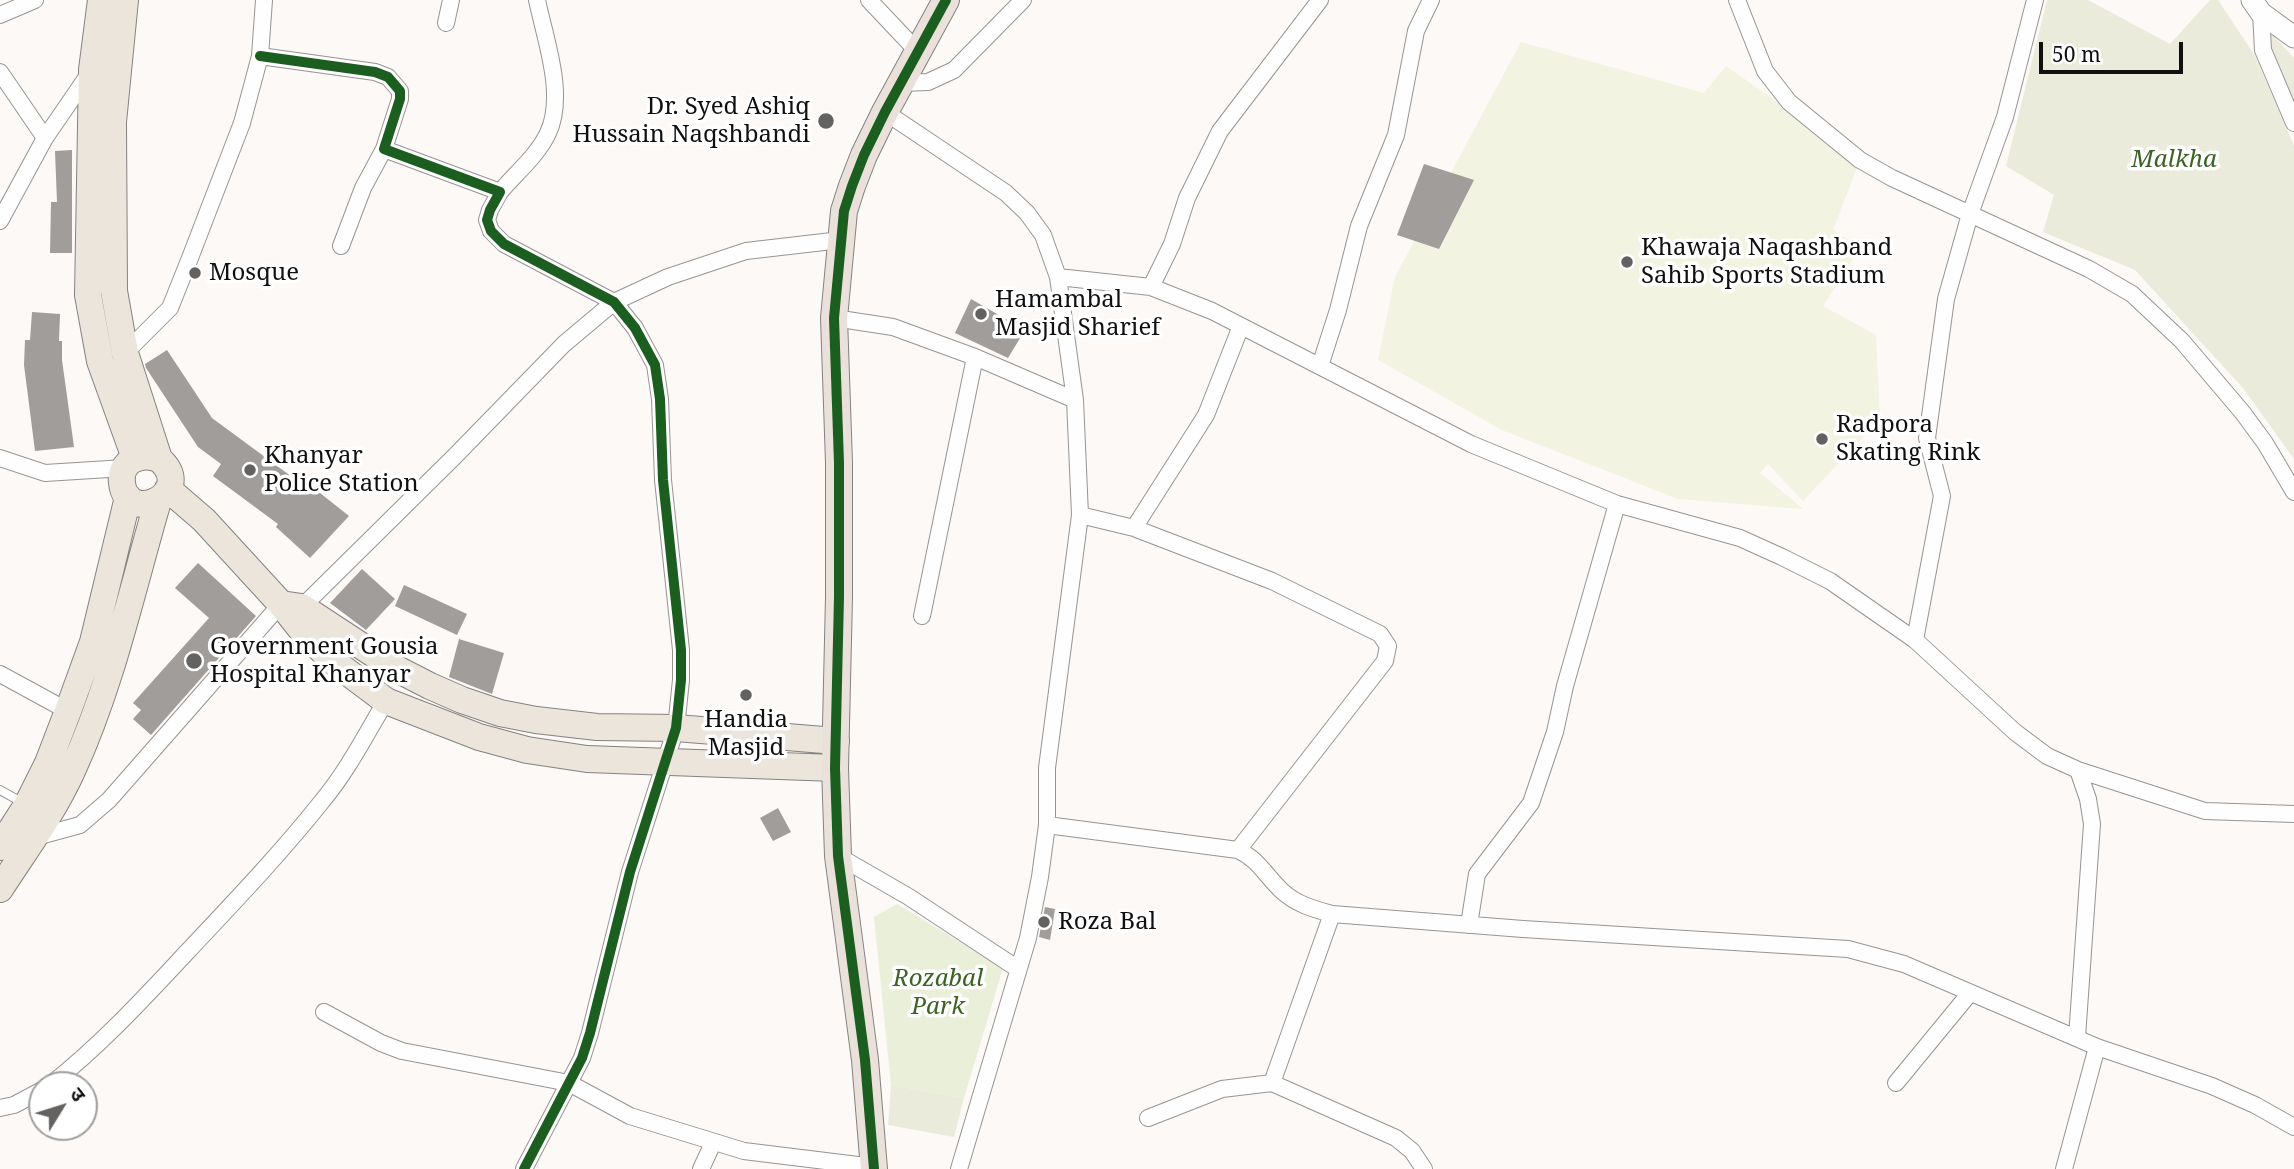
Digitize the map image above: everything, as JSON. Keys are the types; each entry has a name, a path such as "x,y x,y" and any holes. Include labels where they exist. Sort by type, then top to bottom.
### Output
{"highway":[{"path":"874,1168 865,1060 838,856 835,768 839,583 834,318 844,211 852,186 885,112 946,0"}],"main road":[{"path":"101,0 92,70 88,295 100,361 140,462"},
{"path":"125,0 114,121 114,291 140,462 122,483 128,496 142,504 163,495"},
{"path":"0,889 36,837 71,773 117,654 134,583 170,476 168,469 140,462"},
{"path":"163,495 204,520 291,605 395,668 462,700 500,713 597,727 676,728 836,741"},
{"path":"0,847 27,805 48,764 68,711 93,642 128,496"},
{"path":"291,605 304,633 334,662 386,701 479,737 527,750 587,759 835,768"}],"street":[{"path":"0,15 35,0"},
{"path":"125,353 170,308 242,123 260,56 264,0"},
{"path":"446,23 451,0"},
{"path":"524,1169 582,1058 630,872 676,728 681,680 681,650 663,480 660,399 655,365 635,328 614,302 504,244 497,238 487,220 489,210 500,192 548,133 554,112 555,97 549,54 537,0"},
{"path":"869,0 919,53"},
{"path":"901,83 928,82 954,70 1023,0"},
{"path":"1151,287 1172,244 1187,198 1220,131 1320,0"},
{"path":"1321,366 1359,226 1396,135 1416,31 1431,0"},
{"path":"1737,0 1765,71 1789,102 1860,160 1892,178 2089,269 2132,294 2182,341 2243,413 2265,443 2294,492"},
{"path":"1915,640 1942,496 1927,438 1946,299 1970,214 2005,117 2035,0"},
{"path":"2256,6 2294,37"},
{"path":"2256,6 2263,50 2294,123"},
{"path":"260,56 374,72 388,77 400,91 400,99 384,149 363,188 341,246"},
{"path":"0,221 44,138 92,70"},
{"path":"0,72 44,138"},
{"path":"885,112 1013,200 1027,213 1042,236 1058,276 1075,400 1080,515 1047,768 1046,825 1035,908 959,1169"},
{"path":"384,149 500,192"},
{"path":"36,837 80,825 110,800 291,605 455,456 564,344 614,302 668,277 746,251 841,240"},
{"path":"1058,276 1151,287 1212,311 1471,444 1617,504 1740,538 1782,557 1830,582 1915,640 2015,732 2046,756 2078,770 2205,811 2294,814"},
{"path":"834,318 893,327 975,357 1075,400"},
{"path":"1134,528 1206,415 1241,326"},
{"path":"922,615 975,357"},
{"path":"0,457 45,473 140,462"},
{"path":"1469,925 1477,874 1531,803 1555,732 1565,686 1617,504"},
{"path":"1080,515 1134,528 1272,581 1380,634 1388,646 1385,661 1238,850"},
{"path":"0,674 68,711"},
{"path":"68,1071 150,991 270,863 337,781 386,701"},
{"path":"2077,1037 2092,837 2088,799 2078,770"},
{"path":"1046,825 1238,850 1256,860 1281,890 1293,899 1304,906 1332,914 1848,950 1903,964 2097,1047 2212,1086 2255,1105 2294,1127"},
{"path":"838,856 909,897 1018,969"},
{"path":"1272,1083 1332,914"},
{"path":"1896,1083 1970,993"},
{"path":"324,1012 381,1043 402,1051 569,1083 630,1116 713,1143 771,1155 874,1168"},
{"path":"2064,1169 2097,1047"},
{"path":"1148,1118 1222,1089 1272,1083 1396,1138 1412,1151 1424,1169"},
{"path":"0,1108 28,1097"},
{"path":"701,1169 713,1143"}],"lane":[{"path":"0,790 27,805"}],"green space":[{"name":"Malkha","path":"2047,0 2088,0 2170,44 2210,0 2218,0 2255,56 2294,146 2294,459 2243,388 2135,270 2043,232 2054,195 2006,166"},
{"path":"2269,31 2294,58 2294,111 2274,61"},
{"name":"Khawaja Naqashband Sahib Sports Stadium","path":"1521,42 1704,93 1726,66 1860,160 1833,230 1861,247 1823,306 1876,335 1880,419 1803,501 1768,464 1760,473 1803,509 1678,499 1502,430 1378,360 1395,277"},
{"name":"Rozabal Park","path":"897,904 1003,968 964,1098 891,1085 874,917"},
{"path":"891,1085 964,1098 954,1137 888,1125"}],"building":[{"path":"72,150 72,253 50,253 51,202 57,202 55,151"},
{"path":"1424,164 1474,180 1439,249 1397,235"},
{"name":"Hamambal Masjid Sharief","path":"971,299 1025,330 1008,358 955,333"},
{"path":"32,312 60,314 59,341 62,341 62,360 74,447 35,451 24,365 25,340 30,340"},
{"path":"167,350 212,418 303,485 305,481 349,516 310,558 276,527 278,524 213,476 221,464 198,447 146,368 145,364"},
{"name":"Government Gousia Hospital Khanyar","path":"198,563 256,616 151,735 133,719 141,710 133,703 209,618 175,588"},
{"path":"362,569 395,599 366,630 330,603"},
{"path":"404,585 467,614 457,635 395,606"},
{"path":"459,639 504,653 492,694 449,677"},
{"path":"778,808 791,832 773,841 760,818"},
{"name":"Roza Bal","path":"1045,907 1055,909 1050,940 1039,937"}],"cycle path":[{"path":"874,1169 865,1060 838,856 835,768 839,463 834,318 844,211 852,186 885,112 946,0"},
{"path":"260,56 375,72 388,77 400,91 400,99 384,149 500,192 487,220 491,231 504,244 614,302 635,328 655,365 660,399 663,480 681,650 676,728 630,872 582,1058 524,1169"}],"place":[{"name":"Dr. Syed Ashiq Hussain Naqshbandi","path":"826,121"},
{"name":"Khawaja Naqashband Sahib Sports Stadium","path":"1627,262"},
{"name":"Mosque","path":"195,273"},
{"name":"Hamambal Masjid Sharief","path":"981,314"},
{"name":"Radpora Skating Rink","path":"1822,439"},
{"name":"Khanyar Police Station","path":"250,470"},
{"name":"Government Gousia Hospital Khanyar","path":"194,661"},
{"name":"Handia Masjid","path":"746,695"},
{"name":"Roza Bal","path":"1044,922"}]}
